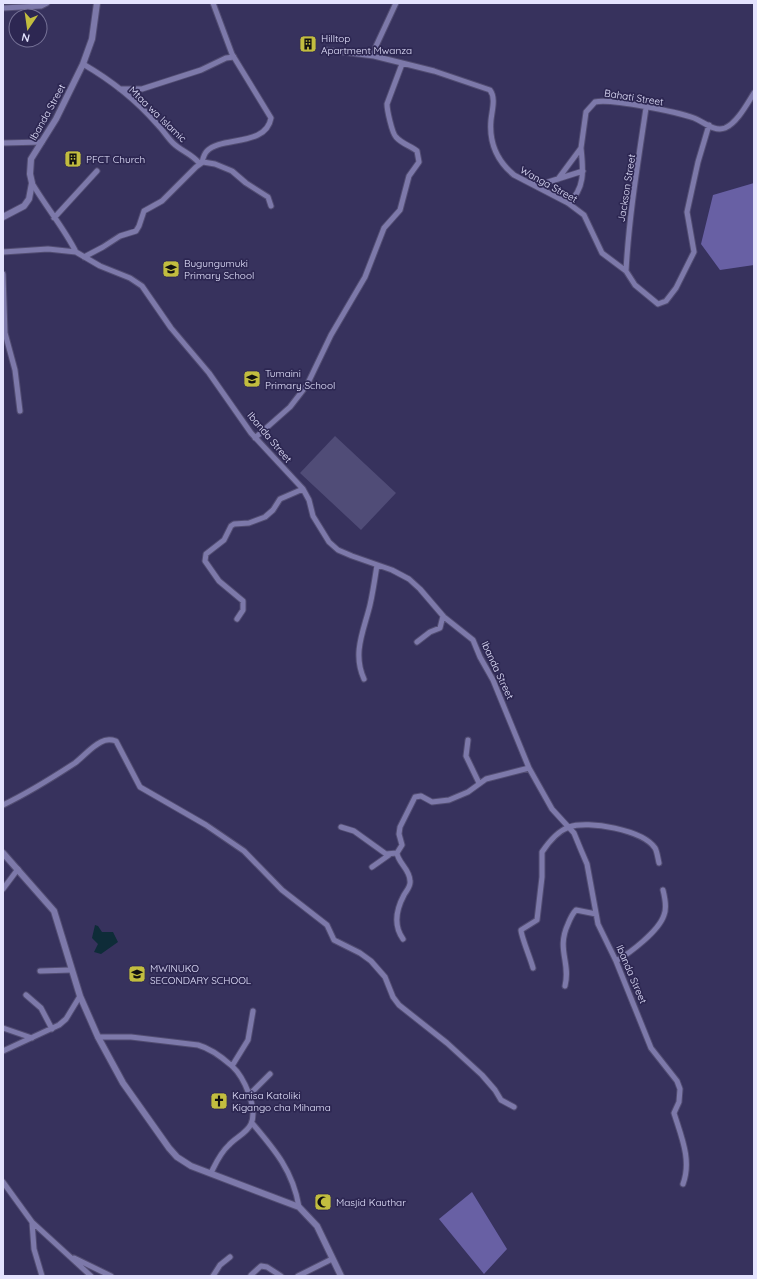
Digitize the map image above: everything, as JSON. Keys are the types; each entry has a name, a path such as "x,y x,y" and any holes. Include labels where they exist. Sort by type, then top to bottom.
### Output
{"street":[{"path":"3,8 41,6 47,3"},
{"name":"Ibanda Street","path":"3,217 24,206 29,199 32,183 30,174 31,159 56,119 83,64 92,39 97,3"},
{"path":"84,257 110,244 120,236 136,231 144,211 162,201 200,163 210,148 252,136 265,130 269,125 270,118 268,111 253,86 241,72 213,3"},
{"path":"374,56 376,46 396,3"},
{"name":"Wanga Street","path":"326,50 374,56 434,71 490,90 493,98 490,131 494,147 506,169 514,175 568,203 587,218 602,253 626,271 635,285 658,304 666,301 676,288 694,252 693,238 688,226 687,212 698,162 709,125"},
{"path":"120,89 142,89 201,70 226,58 234,57"},
{"name":"Mtaa wa Islamic","path":"83,64 102,75 120,89 159,125 174,144 200,163"},
{"path":"255,438 290,407 306,385 331,335 365,277 384,228 400,210 410,176 418,162 417,152 401,141 394,133 387,109 387,104 402,64"},
{"name":"Bahati Street","path":"558,179 581,148 586,112 595,102 614,101 695,118 716,129 724,128 730,125 754,93"},
{"name":"Jackson Street","path":"626,271 635,174 639,163 646,108"},
{"path":"3,143 42,142"},
{"path":"568,203 578,192 584,171 581,148"},
{"path":"200,163 215,164 232,171 246,183 268,197 271,206"},
{"path":"54,218 97,171"},
{"path":"527,181 545,183 584,171"},
{"path":"32,183 66,234 76,252"},
{"path":"3,252 48,249 76,252"},
{"name":"Ibanda Street","path":"76,252 130,278 142,286 171,328 209,374 226,400 255,438 303,489 309,500 313,516 329,542 338,550 409,579 420,589 443,616 473,640 480,657 493,680 529,768 552,809 574,833 587,864 598,924 616,961 651,1048 677,1081 680,1089 679,1102 674,1113 687,1157 686,1176 683,1184"},
{"path":"3,274 4,329 6,343 15,370 20,411"},
{"path":"237,619 242,610 243,601 219,581 205,561 206,554 224,540 231,526 234,524 249,523 265,517 273,510 280,499 303,489"},
{"path":"364,679 359,665 359,646 371,603 377,565"},
{"path":"417,642 432,630 440,628 443,616"},
{"path":"3,805 22,796 45,782 106,739 116,741 140,787 206,825 244,851 282,890 327,925 334,940 360,953 371,961 385,977 393,998 399,1005 482,1075 495,1090 501,1100 514,1107"},
{"path":"468,740 466,756 479,783"},
{"path":"372,868 389,855 397,853 402,845 399,834 401,824 416,796 421,796 432,802 449,800 468,792 479,783 490,778 529,768"},
{"path":"475,776 490,778"},
{"path":"533,968 528,949 521,934 521,930 537,920 542,877 542,852 561,831 569,827 585,824 601,825 636,834 656,848 659,863"},
{"path":"341,827 354,831 389,855"},
{"path":"3,853 54,911 80,996 98,1037 123,1083 168,1148 184,1162 299,1207 316,1226 341,1276"},
{"path":"397,853 399,860 406,868 410,881 396,921 398,932 403,939"},
{"path":"3,889 18,869"},
{"path":"616,961 638,945 660,923 665,910 663,890"},
{"path":"566,986 566,970 562,944 566,928 576,910 596,914"},
{"path":"40,970 71,970"},
{"path":"26,995 41,1008 52,1029"},
{"path":"3,1051 63,1023 80,996"},
{"path":"232,1066 248,1040 253,1011"},
{"path":"3,1028 32,1038"},
{"path":"98,1037 139,1038 198,1045 232,1066 250,1094 253,1108 252,1123 221,1153 212,1173"},
{"path":"250,1094 270,1074"},
{"path":"252,1123 270,1144 290,1176 295,1186 299,1207"},
{"path":"3,1182 32,1222 91,1276"},
{"path":"32,1222 34,1249 42,1276"},
{"path":"68,1255 111,1276"},
{"path":"213,1276 220,1265 230,1257"},
{"path":"298,1276 332,1259"},
{"path":"251,1275 261,1266 267,1267 281,1276"}],"shaded area":[{"path":"754,183 754,265 720,270 701,244 713,195"},
{"path":"335,436 396,493 361,530 300,473"},
{"path":"472,1192 507,1249 484,1274 439,1219"}],"water":[{"path":"95,925 98,926 102,932 113,932 118,942 101,954 94,952 98,944 92,938"}],"place":[{"name":"Hilltop Apartment Mwanza","path":"308,44"},
{"name":"PFCT Church","path":"73,159"},
{"name":"Bugungumuki Primary School","path":"171,269"},
{"name":"Tumaini Primary School","path":"252,379"},
{"name":"MWINUKO SECONDARY SCHOOL","path":"137,974"},
{"name":"Kanisa Katoliki Kigango cha Mihama","path":"219,1101"},
{"name":"Masjid Kauthar","path":"323,1202"}]}
